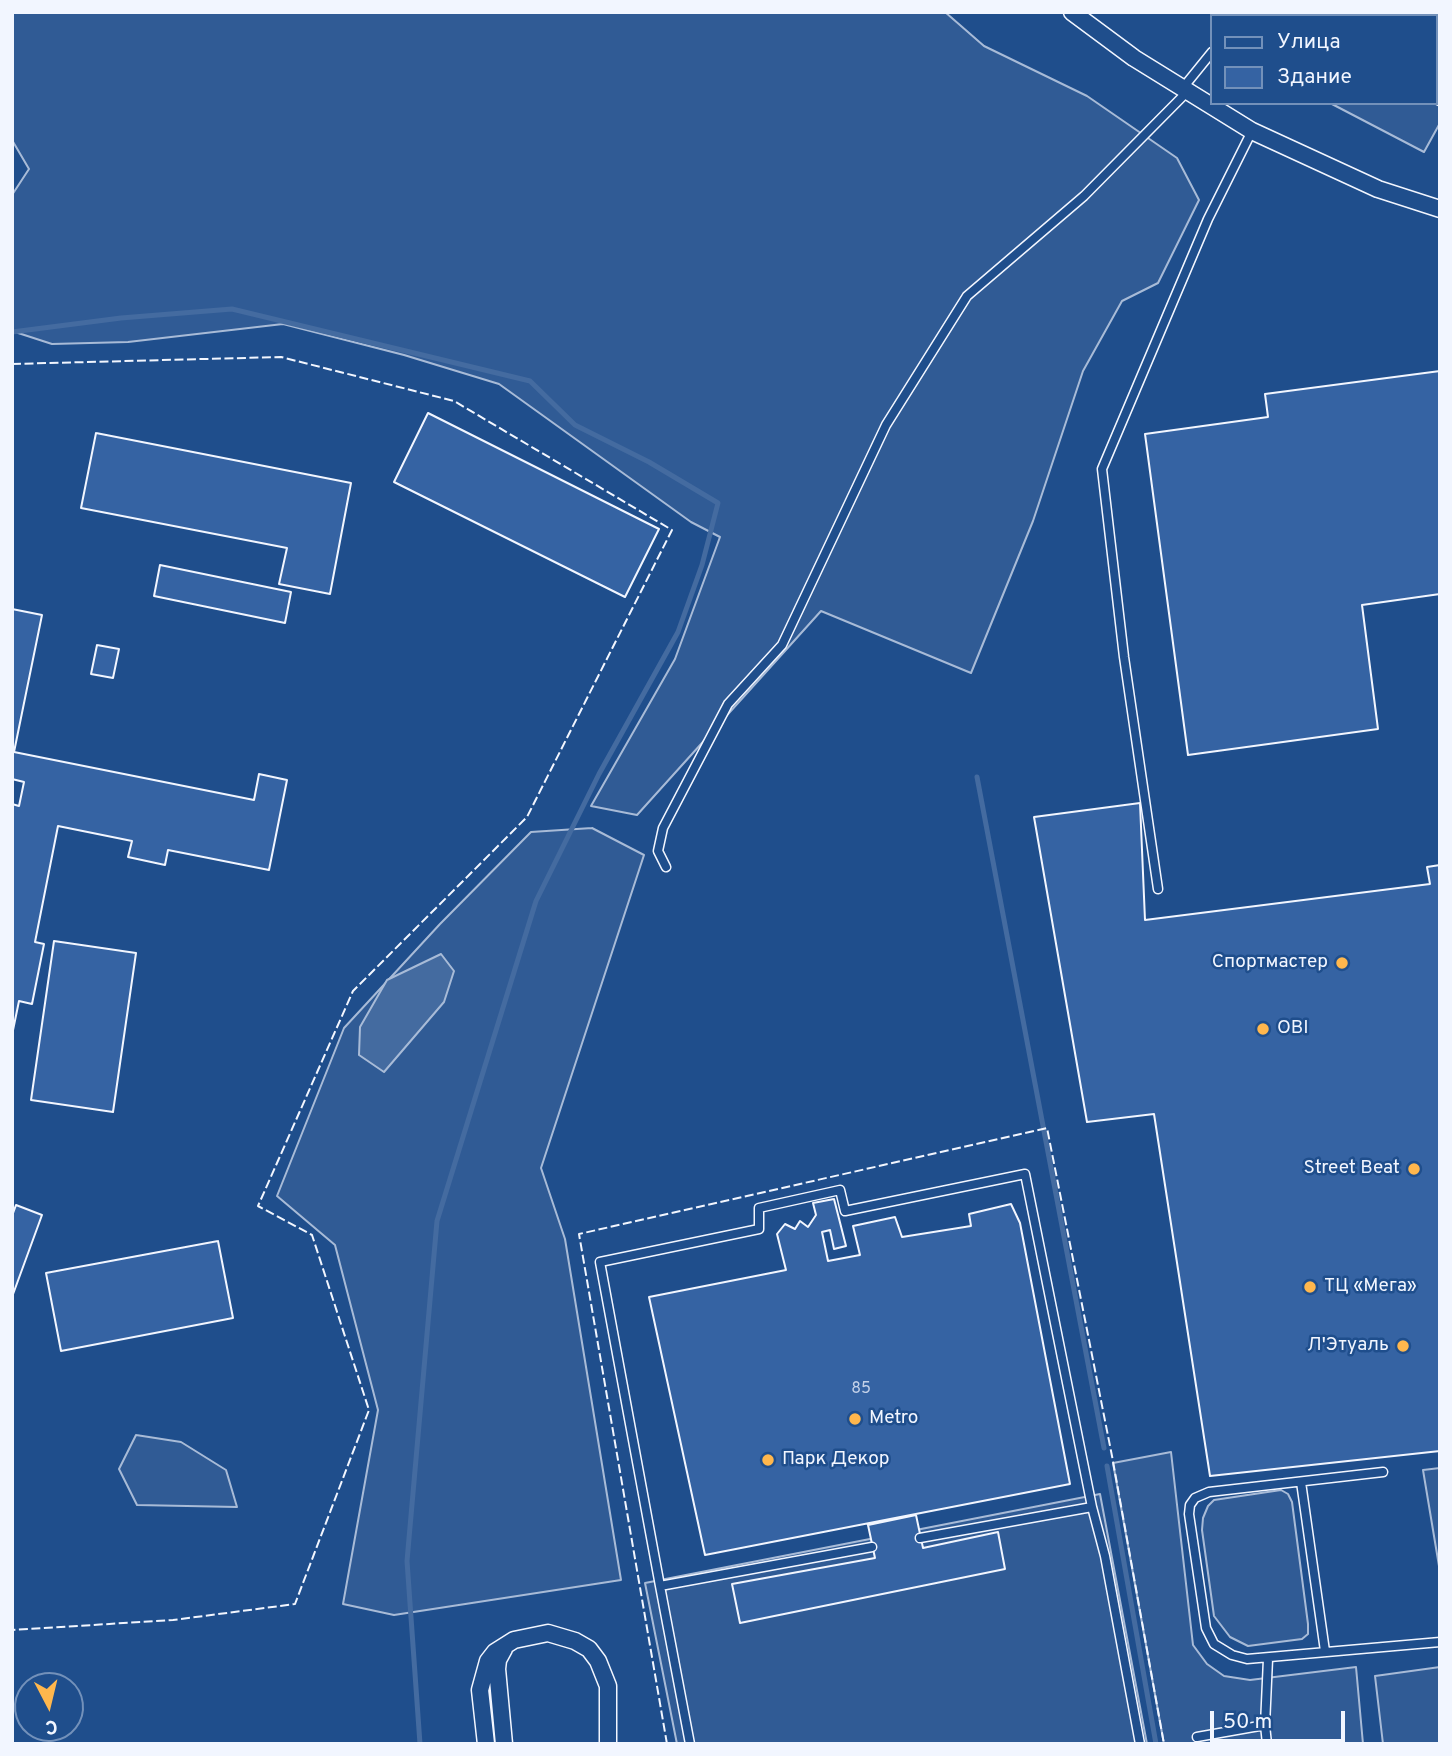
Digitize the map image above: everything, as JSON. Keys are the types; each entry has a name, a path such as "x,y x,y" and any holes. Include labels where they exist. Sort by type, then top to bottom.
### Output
{"street":[{"path":"1072,12 1134,58 1252,131 1378,189 1440,209"},
{"path":"486,1744 480,1701 483,1671 495,1652 514,1640 548,1633 567,1637 589,1649 598,1661 608,1686 608,1744"},
{"path":"503,1744 498,1669 501,1652 514,1640"}],"lane":[{"path":"666,867 657,851 663,828 715,729 728,705 782,645 886,425 967,296 1084,196 1184,90 1210,55"},
{"path":"1158,889 1124,657 1102,469 1208,219 1252,131"},
{"path":"690,1744 600,1262 759,1229 759,1208 840,1190 845,1211 1025,1174 1092,1507 1105,1556 1140,1744"},
{"path":"1382,1472 1204,1493 1193,1501 1189,1510 1206,1628 1214,1644 1239,1657 1268,1659 1325,1651 1440,1642"},
{"path":"1301,1482 1325,1651"},
{"path":"920,1538 1092,1507"},
{"path":"660,1586 872,1547"},
{"path":"1267,1744 1265,1725 1268,1659"},
{"path":"1197,1737 1265,1725"}],"shaded area":[{"path":"12,12 945,12 984,46 1087,96 1177,158 1199,200 1158,283 1122,301 1083,371 1033,521 971,673 821,611 637,815 591,806 675,659 720,537 691,522 499,384 404,355 283,324 128,342 52,344 12,331 12,195 29,169 12,140"},
{"path":"1438,69 1440,70 1440,123 1424,152 1334,105 1438,105"},
{"path":"592,828 644,855 541,1168 565,1239 621,1580 394,1615 343,1604 378,1410 335,1245 277,1196 344,1028 440,924 531,832"},
{"path":"441,954 454,971 444,1002 384,1072 359,1055 360,1027 387,980"},
{"path":"136,1435 181,1442 226,1470 237,1507 137,1505 119,1469"},
{"path":"1171,1452 1193,1645 1207,1664 1224,1676 1250,1680 1356,1667 1363,1744 1164,1744 1113,1463"},
{"path":"1440,1468 1440,1572 1423,1470"},
{"path":"1281,1490 1288,1494 1292,1502 1308,1634 1302,1639 1248,1646 1230,1637 1214,1616 1202,1530 1203,1518 1214,1500"},
{"path":"1100,1494 1147,1744 677,1744 645,1583"},
{"path":"1440,1667 1440,1744 1383,1744 1375,1676"}],"building":[{"path":"1347,12 1440,12 1440,67 1438,14"},
{"path":"1440,371 1440,594 1362,605 1378,729 1188,755 1145,434 1268,417 1265,394"},
{"path":"428,413 659,529 625,597 394,482"},
{"path":"96,433 351,483 330,594 279,584 287,548 81,508"},
{"path":"160,565 291,592 285,623 154,596"},
{"path":"12,609 42,615 14,752 254,800 259,774 287,780 269,870 168,850 165,865 128,857 132,841 58,826 35,942 44,944 32,1004 19,1001 12,1035 12,804 19,806 24,782 12,779"},
{"path":"97,645 119,649 113,678 91,674"},
{"name":"ТЦ «Мега»","path":"1140,803 1145,920 1430,884 1427,867 1440,865 1440,1451 1210,1476 1154,1114 1087,1122 1034,817"},
{"path":"54,941 136,953 113,1112 31,1100"},
{"path":"834,1199 846,1246 834,1249 830,1230 822,1232 828,1261 860,1255 853,1226 895,1217 902,1237 971,1226 969,1214 1011,1204 1020,1223 1070,1484 705,1555 649,1297 786,1270 777,1234 785,1224 795,1229 800,1221 808,1227 816,1215 813,1203"},
{"path":"16,1205 42,1215 12,1297 12,1216"},
{"path":"218,1241 233,1318 61,1351 46,1273"},
{"path":"916,1515 923,1548 998,1532 1005,1569 740,1623 732,1584 875,1558 868,1525"}],"waterway":[{"path":"12,332 121,318 232,309 530,381 575,425 649,462 718,503 702,565 678,632 599,774 536,901 437,1221 407,1561 420,1744"},
{"path":"977,777 1104,1448"},
{"path":"1107,1466 1156,1744"}],"fence":[{"path":"12,364 281,357 454,401 672,530 527,817 353,991 258,1206 312,1235 369,1410 295,1604 173,1620 12,1630"},
{"path":"667,1744 579,1234 1047,1128 1112,1456 1164,1744"}],"place":[{"name":"Спортмастер","path":"1342,963"},
{"name":"OBI","path":"1263,1029"},
{"name":"Street Beat","path":"1414,1169"},
{"name":"ТЦ «Мега»","path":"1310,1287"},
{"name":"Л'Этуаль","path":"1403,1346"},
{"name":"Metro","path":"855,1419"},
{"name":"Парк Декор","path":"768,1460"}]}
